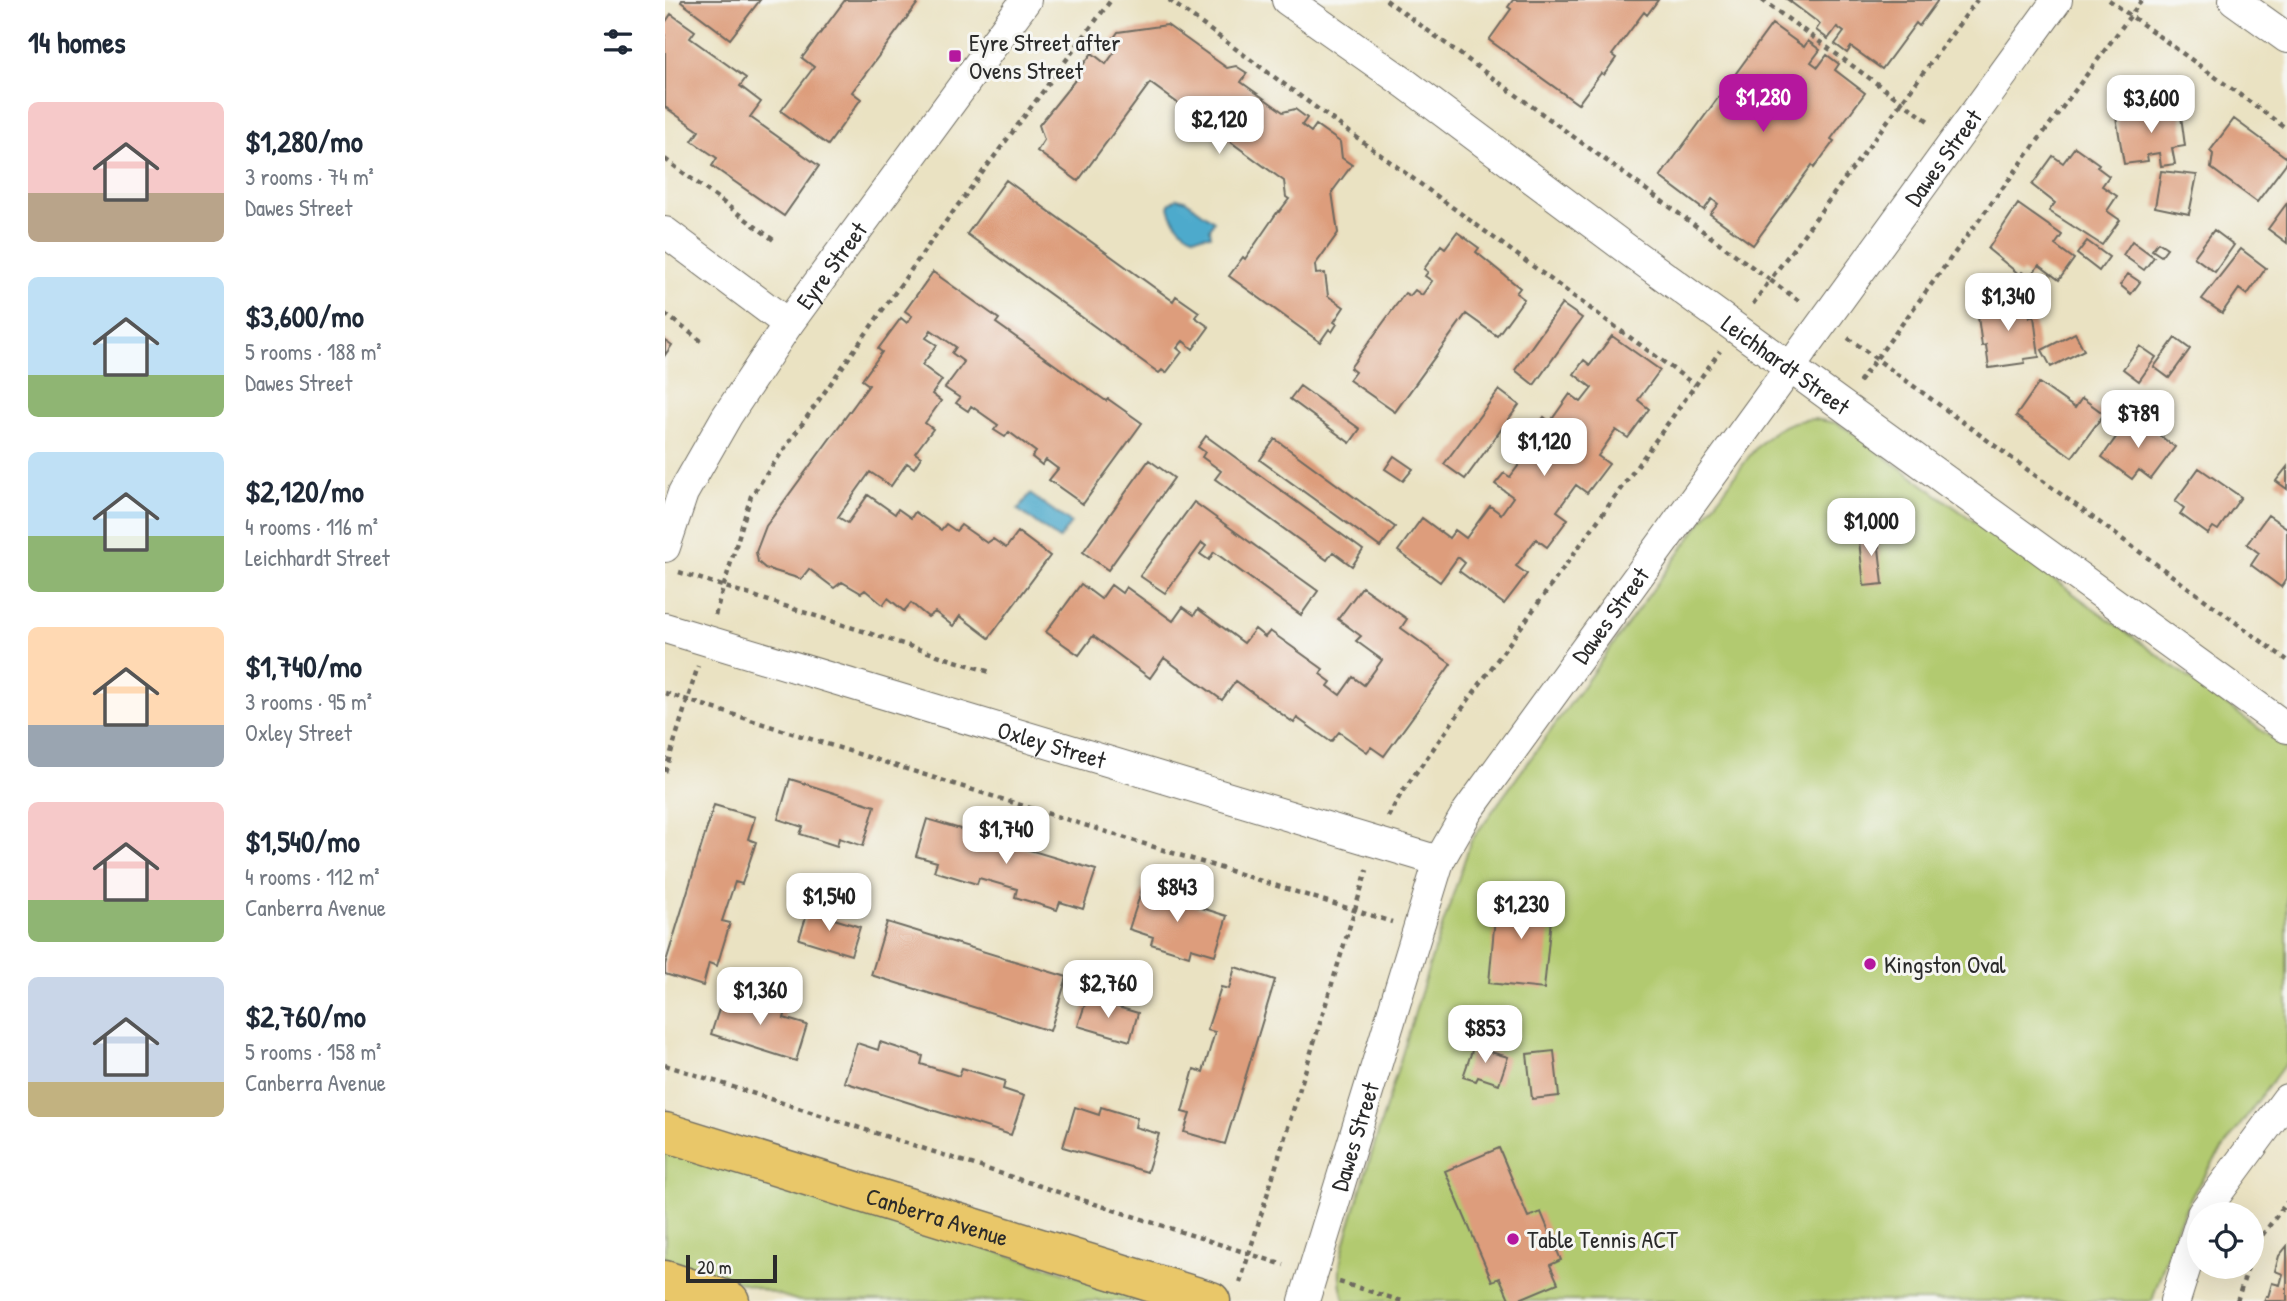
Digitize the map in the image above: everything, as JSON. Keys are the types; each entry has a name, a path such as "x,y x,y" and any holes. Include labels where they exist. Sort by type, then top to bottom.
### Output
{"highway":[{"name":"Canberra Avenue","path":"665,1132 1211,1301"},
{"path":"665,1280 730,1301"}],"street":[{"name":"Eyre Street","path":"671,559 683,494 727,416 788,324 1027,0"},
{"name":"Leichhardt Street","path":"1287,0 1406,84 1628,250 2287,728"},
{"name":"Dawes Street","path":"1308,1287 1439,862 1467,812 2057,0"},
{"path":"2234,0 2287,38"},
{"path":"665,232 788,324"},
{"name":"Oxley Street","path":"665,628 1439,862"},
{"path":"2211,1202 2287,1099"},
{"path":"2175,1301 2187,1263"}],"path":[{"path":"665,772 725,587 751,496 935,236 1111,0"},
{"path":"1169,0 1695,385"},
{"path":"1387,0 2287,660"},
{"path":"1762,0 1955,140"},
{"path":"1770,280 1977,0"},
{"path":"2109,0 2287,129"},
{"path":"1842,406 2142,0"},
{"path":"665,159 775,241"},
{"path":"665,314 704,343"},
{"path":"671,559 725,587 993,673"},
{"path":"665,693 1418,930"},
{"path":"665,1065 1308,1287 1402,1301"},
{"path":"2264,1233 2287,1202"},
{"path":"2237,1301 2244,1279"}],"green space":[{"path":"1804,420 1836,423 1847,429 2287,749 2287,1061 2187,1202 2152,1301 1345,1301 1340,1274 1345,1240 1431,960 1471,841 1750,455 1778,429"},
{"path":"665,1149 1157,1301 799,1301 665,1259"}],"water":[{"path":"1177,198 1185,200 1214,221 1210,229 1211,235 1193,236 1180,227 1171,214 1169,204"},
{"path":"1030,494 1071,523 1059,539 1018,510"}],"building":[{"path":"760,0 730,39 681,2"},
{"path":"845,0 920,0 852,92 861,99 828,145 781,111 814,67 802,58"},
{"path":"1513,0 1658,0 1647,15 1644,12 1612,55 1616,58 1604,75 1601,73 1578,104 1489,40 1511,9 1508,7"},
{"path":"1788,0 1938,0 1919,26 1916,23 1882,69 1851,47 1847,53 1835,44 1844,32 1837,27 1828,39 1816,30 1820,24"},
{"path":"671,14 695,31 690,38 746,78 740,86 761,102 750,117 819,166 784,216 712,166 717,158 692,141 699,131 665,107 665,23"},
{"path":"1772,24 1804,47 1808,41 1820,50 1811,62 1818,67 1827,55 1839,64 1835,70 1865,93 1831,139 1834,141 1814,168 1812,165 1753,245 1710,214 1718,204 1712,199 1704,210 1660,177"},
{"path":"1167,25 1227,68 1236,66 1247,73 1241,82 1283,112 1295,109 1307,118 1302,125 1311,132 1316,125 1340,142 1342,158 1352,165 1332,192 1338,233 1315,265 1316,274 1325,273 1328,296 1344,307 1334,322 1337,324 1332,332 1329,329 1320,342 1229,276 1243,257 1245,259 1289,199 1286,197 1284,181 1150,83 1078,181 1037,151 1044,140 1039,125 1084,69 1083,65 1092,53 1106,64 1116,50 1109,45 1118,32"},
{"path":"2156,107 2157,111 2180,108 2185,146 2172,148 2175,164 2161,166 2159,153 2147,155 2148,161 2124,164 2116,117 2128,115 2127,111"},
{"path":"2234,119 2287,158 2287,162 2257,202 2211,168 2213,154 2210,151"},
{"path":"2075,147 2099,164 2097,167 2109,176 2102,186 2117,196 2107,211 2120,220 2102,245 2049,211 2055,203 2032,185 2053,156 2063,163"},
{"path":"2161,171 2197,175 2189,214 2155,207"},
{"path":"1006,180 1173,301 1176,296 1199,312 1195,317 1209,327 1193,349 1183,341 1177,348 1182,352 1166,373 1162,370 1159,373 967,234"},
{"path":"2287,203 2287,243 2268,229"},
{"path":"2018,204 2062,235 2055,245 2074,259 2059,280 2039,265 2030,277 2022,272 2020,275 1988,249"},
{"path":"2214,230 2234,245 2215,272 2194,257"},
{"path":"1457,232 1479,248 1476,252 1520,288 1516,293 1524,299 1497,336 1466,314 1395,412 1349,380 1355,372 1350,368 1405,293 1410,296 1415,290 1422,295 1432,281 1425,276 1428,272 1424,269 1441,245 1445,248"},
{"path":"2087,241 2109,257 2099,271 2077,254"},
{"path":"2132,241 2154,257 2144,270 2123,255"},
{"path":"2158,242 2167,248 2161,256 2152,250"},
{"path":"2241,249 2266,268 2247,295 2239,289 2222,313 2202,299"},
{"path":"933,272 999,319 996,323 1106,401 1108,399 1142,423 1083,504 1049,480 1058,469 1046,460 1042,465 1032,457 1036,452 1009,432 1005,437 994,430 998,425 971,406 968,411 956,403 960,398 945,388 964,362 952,353 956,347 931,330 926,338 937,345 922,365 942,380 932,394 941,401 925,423 933,429 915,453 921,457 914,468 907,463 891,486 870,472 838,517 848,523 868,495 895,514 898,509 911,518 915,512 941,530 946,524 956,531 961,525 987,543 993,539 1006,548 1018,532 1050,556 989,638 960,616 953,626 935,612 928,617 911,603 904,611 888,598 883,605 865,590 861,593 842,582 834,588 809,569 801,579 765,568 758,562 756,552 766,526 869,385 862,380 882,352 878,349 901,318 907,323 912,316 905,311"},
{"path":"2128,274 2140,282 2131,294 2120,285"},
{"path":"2027,300 2030,317 2034,316 2039,357 2024,359 2025,363 1989,368 1986,345 1982,346 1978,317 1981,316 1980,304"},
{"path":"1562,304 1582,318 1534,385 1515,370"},
{"path":"2075,333 2084,350 2051,367 2042,350"},
{"path":"1612,336 1660,370 1638,400 1649,409 1628,438 1616,430 1598,456 1609,464 1587,493 1576,485 1557,511 1568,519 1547,547 1536,539 1516,566 1527,574 1504,604 1459,571 1465,563 1458,557 1440,582 1398,551 1422,518 1449,538 1455,530 1466,538 1490,506 1501,514 1513,497 1495,484 1504,473 1510,477 1530,450 1541,458 1553,443 1535,429 1544,417 1550,422 1570,394 1581,402 1592,388 1574,374 1584,360 1590,365"},
{"path":"2175,338 2190,349 2169,378 2154,367"},
{"path":"665,340 672,345 665,355"},
{"path":"2140,346 2156,357 2139,381 2123,369"},
{"path":"2039,383 2075,408 2082,398 2104,414 2072,457 2016,416"},
{"path":"1300,386 1360,429 1350,443 1290,399"},
{"path":"1499,390 1519,405 1465,479 1444,464"},
{"path":"2132,415 2175,447 2151,479 2139,470 2132,479 2102,457"},
{"path":"1206,436 1363,550 1352,566 1333,552 1327,560 1215,479 1221,471 1202,457 1205,452 1198,447"},
{"path":"1275,439 1395,527 1380,547 1260,460"},
{"path":"1394,456 1413,469 1403,481 1385,469"},
{"path":"1149,460 1174,478 1108,570 1083,552"},
{"path":"2287,467 2287,489 2276,481"},
{"path":"2199,468 2241,497 2218,530 2213,527 2208,534 2180,514 2184,508 2175,501"},
{"path":"1194,502 1318,591 1301,615 1214,552 1209,560 1200,554 1206,546 1202,543 1165,593 1140,576"},
{"path":"2268,515 2287,528 2287,578 2281,587 2251,565 2259,553 2247,544"},
{"path":"1877,530 1883,584 1864,586 1858,532"},
{"path":"1081,584 1101,599 1111,585 1122,593 1126,587 1173,621 1183,607 1194,615 1198,609 1244,643 1255,629 1265,637 1270,631 1323,669 1320,674 1331,682 1328,686 1340,695 1353,677 1364,685 1382,660 1356,641 1361,636 1338,619 1362,587 1407,619 1401,628 1451,664 1384,756 1371,747 1367,752 1339,732 1331,742 1297,718 1294,723 1236,681 1222,700 1164,658 1150,678 1093,636 1079,655 1046,632"},
{"path":"790,779 875,806 863,846 839,838 837,846 800,834 803,827 778,819"},
{"path":"714,805 755,817 748,839 756,842 742,884 735,882 722,921 730,923 717,966 709,963 703,986 665,974 665,965"},
{"path":"927,819 1096,870 1083,909 1060,902 1057,910 1015,897 1017,889 979,878 977,884 934,871 937,862 916,856"},
{"path":"1142,889 1227,916 1215,955 1191,948 1189,956 1151,944 1153,937 1129,929"},
{"path":"1497,894 1553,899 1544,989 1489,983"},
{"path":"808,911 860,927 851,955 799,939"},
{"path":"887,922 1067,977 1050,1031 871,975"},
{"path":"1235,967 1275,980 1225,1144 1184,1132 1190,1114 1182,1112 1194,1069 1203,1072 1215,1032 1207,1030 1221,987 1229,989"},
{"path":"723,997 746,1004 748,997 787,1009 784,1018 807,1025 796,1061 711,1034"},
{"path":"1087,998 1138,1013 1130,1041 1078,1026"},
{"path":"880,1042 923,1056 921,1064 959,1076 962,1068 1005,1081 1003,1089 1024,1096 1011,1135 844,1082 857,1043 878,1050"},
{"path":"1475,1042 1489,1046 1487,1051 1508,1057 1499,1084 1478,1077 1476,1081 1463,1077"},
{"path":"1554,1051 1559,1096 1532,1099 1527,1054"},
{"path":"1075,1107 1099,1115 1101,1107 1137,1118 1135,1127 1159,1134 1147,1172 1063,1147"},
{"name":"Table Tennis ACT","path":"1499,1148 1528,1217 1541,1212 1561,1260 1550,1265 1558,1283 1515,1301 1510,1301 1500,1278 1492,1281 1445,1171"},
{"path":"2287,1246 2287,1301 2264,1301 2272,1283 2280,1285 2283,1274 2275,1271 2279,1256"}],"place":[{"name":"Eyre Street after Ovens Street","path":"955,56"},
{"name":"Kingston Oval","path":"1870,964"},
{"name":"Table Tennis ACT","path":"1513,1239"}]}
